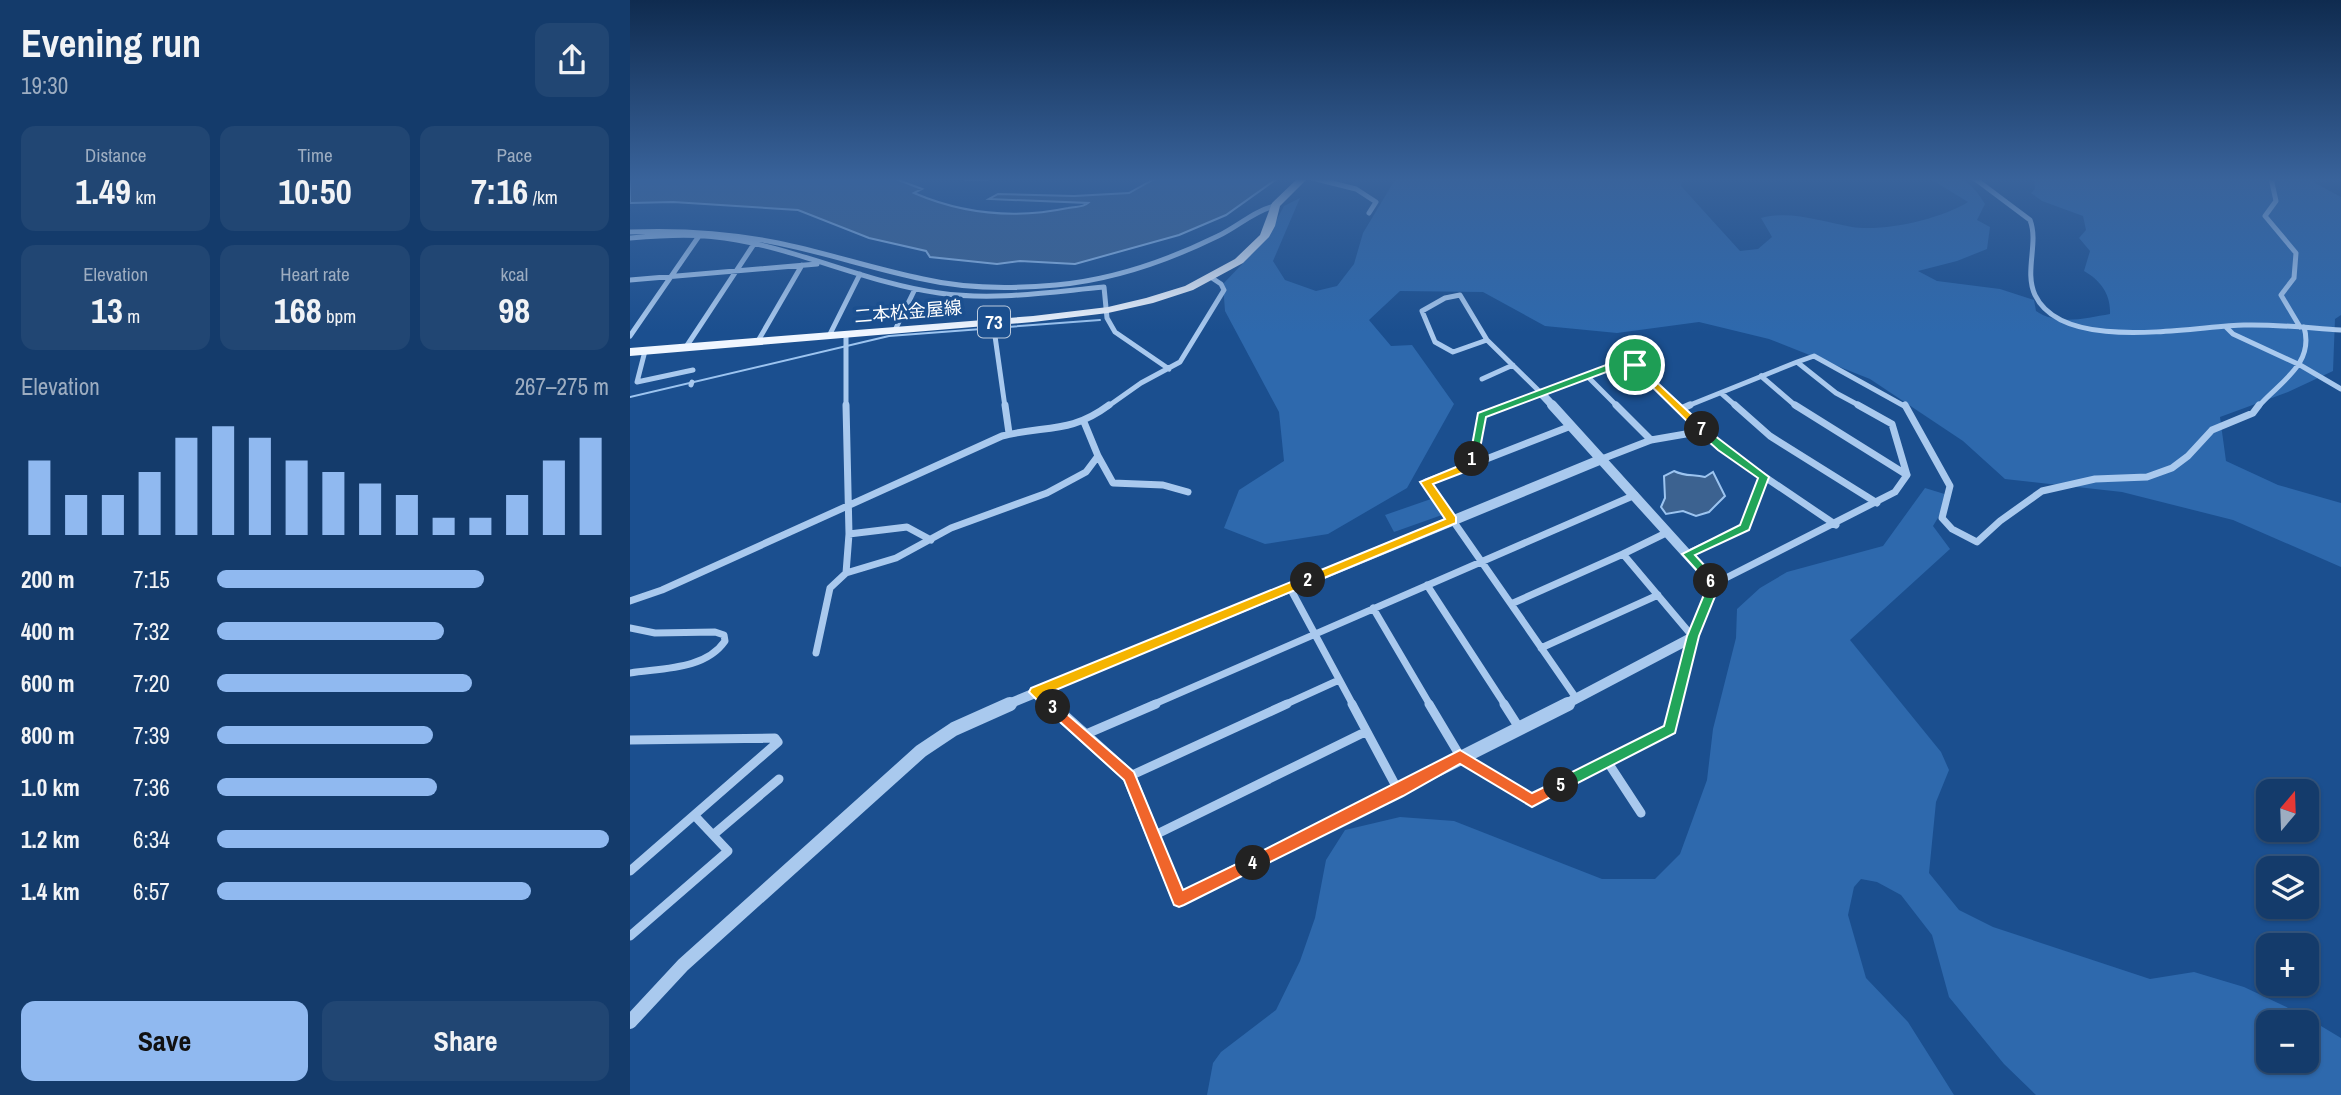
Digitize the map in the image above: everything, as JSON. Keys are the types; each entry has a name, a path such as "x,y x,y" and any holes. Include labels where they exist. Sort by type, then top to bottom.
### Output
{"main road":[{"name":"二本松金屋線","path":"630,352 829,336 846,343 895,330 993,326 1108,310 1149,301 1212,278 1252,251 1268,229"}],"street":[{"path":"630,235 650,231 712,231 761,237 951,285 1011,288 1086,281 1165,261 1220,238 1234,229"},
{"path":"2032,229 2033,292 2041,303 2056,315 2078,325 2115,333 2149,334 2226,327 2341,330"},
{"path":"1681,409 1814,356 1905,405 1950,486 1951,496 1942,512 1942,518 1952,529 1977,542 2000,521 2042,491 2095,479 2147,477 2172,468 2213,430 2253,413 2272,390 2291,377 2300,365 2307,337 2281,295 2294,278 2296,253 2276,229"},
{"path":"630,235 699,236 754,244 915,289 951,295 999,298 1104,287 1109,323 1119,337 1169,369"},
{"path":"630,336 699,236"},
{"path":"630,248 639,237"},
{"path":"687,347 754,244"},
{"path":"630,280 822,264"},
{"path":"758,341 802,265"},
{"path":"829,336 860,274"},
{"path":"630,601 657,592 1009,433 1068,427 1084,422 1141,383 1180,362 1224,290 1222,284 1212,278"},
{"path":"895,330 915,289"},
{"path":"1487,340 1453,352 1435,342 1422,312 1445,298 1460,295 1487,340 1541,393 1714,584"},
{"path":"993,326 1009,433"},
{"path":"2226,327 2233,334 2300,365 2341,389"},
{"path":"846,343 846,506 849,534 846,573"},
{"path":"645,351 637,382 693,370"},
{"path":"1471,465 1482,415 1630,361 1703,431 1764,477 1836,525"},
{"path":"1797,362 1836,393 1892,424 1908,475"},
{"path":"1482,379 1513,365"},
{"path":"1587,376 1651,440"},
{"path":"1761,376 1805,414 1908,475"},
{"path":"1721,393 1770,436 1877,503"},
{"path":"1084,422 1113,483 1163,485 1188,492"},
{"path":"1571,426 1426,482 1576,698"},
{"path":"630,1022 683,965 921,751 954,729 1036,692 1602,459 1651,440 1703,431"},
{"path":"816,653 824,639 829,591 833,583 846,573 896,558 951,528 1047,493 1086,472 1098,456"},
{"path":"1373,608 1460,756 1532,800 1670,729 1693,636 1714,584 1877,503 1895,492 1908,475"},
{"path":"1687,554 1745,527 1764,477"},
{"path":"1084,735 1635,495"},
{"path":"849,534 907,527 932,540"},
{"path":"1511,604 1668,532"},
{"path":"1623,554 1693,636"},
{"path":"1427,585 1518,726"},
{"path":"1290,588 1398,791"},
{"path":"1541,648 1658,595"},
{"path":"630,628 655,633 715,632 724,635 725,641 715,655 703,661 630,673"},
{"path":"1036,692 1129,776 1179,900 1398,791 1518,726 1654,660 1693,636"},
{"path":"1129,776 1339,680"},
{"path":"1155,835 1365,732"},
{"path":"630,740 777,740 772,750 630,871"},
{"path":"1607,761 1642,813"},
{"path":"713,835 779,779"},
{"path":"630,936 729,851 695,816"}],"shaded area":[{"path":"846,229 1193,229 1075,264 1020,261 997,264 930,257 926,251 869,238"},
{"path":"1272,229 1287,229 1273,261 1285,280 1316,291 1337,286 1354,264 1365,229 1720,229 1740,251 1758,249 1772,237 1767,229 1990,229 1987,249 1957,261 1918,271 1937,281 2000,289 2034,300 2036,311 2045,316 2072,320 2110,314 2109,300 2100,283 2084,271 2090,251 2079,238 2086,229 2341,229 2341,315 2335,319 2333,371 2288,392 2220,417 2226,461 2278,485 2341,503 2341,567 2233,520 2122,492 2005,479 1963,441 1870,379 1769,339 1699,322 1617,333 1545,326 1483,292 1400,291 1369,320 1391,346 1412,345 1454,404 1407,488 1328,534 1265,544 1224,528 1239,490 1284,461 1279,412 1225,311 1223,284 1267,238"},
{"path":"1674,471 1705,477 1713,472 1725,496 1709,512 1696,516 1683,511 1666,514 1661,507 1665,498 1664,476"},
{"path":"1925,488 1951,496 1933,526 1950,549 1850,640 1941,752 1949,770 1936,802 1929,873 1959,910 1993,927 2150,979 2194,972 2244,987 2256,993 2256,996 2263,996 2293,1010 2256,1010 2256,1073 2319,1073 2319,1025 2341,1038 2341,1095 2036,1095 2004,1064 1949,997 1932,935 1901,895 1877,882 1861,879 1854,887 1848,915 1866,978 1908,1022 1954,1095 1207,1095 1213,1063 1221,1052 1276,1010 1300,961 1315,918 1326,860 1345,830 1400,817 1454,821 1602,879 1655,879 1680,854 1707,780 1713,729 1736,638 1737,609 1760,588 1787,572 1883,546"},
{"path":"1431,499 1442,515 1394,532 1385,515"}],"waterway":[{"path":"630,397 889,336 1100,320"}],"route":[{"path":"1630,361 1635,365 1722,448 1764,477 1745,527 1687,554 1714,584 1693,636 1670,729 1532,800 1460,756 1398,791 1179,900 1129,776 1036,692 1452,520 1426,482 1471,465 1482,415 1625,362 1630,361"}]}
